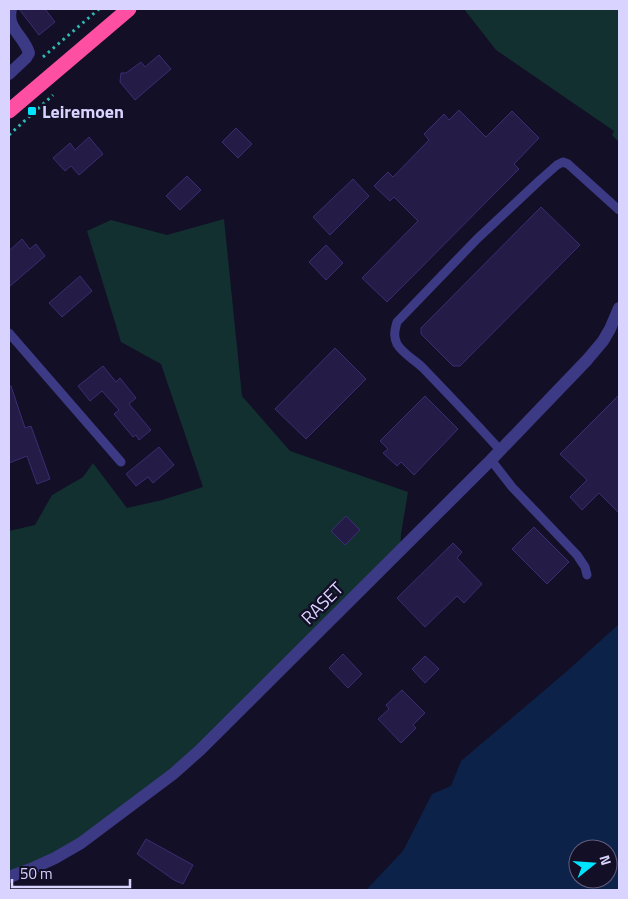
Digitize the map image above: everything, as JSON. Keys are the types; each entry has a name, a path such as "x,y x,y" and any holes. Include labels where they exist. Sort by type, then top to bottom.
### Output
{"highway":[{"path":"9,111 129,9"}],"street":[{"path":"9,74 29,53 13,28 9,16 11,9"},
{"name":"RASET","path":"9,877 55,858 82,842 173,774 206,744 495,455 581,366 603,341 619,308"}],"lane":[{"path":"587,575 585,567 577,556 512,487 476,423 421,366 399,347 394,335 397,322 476,239 557,165 563,162 568,164 619,210"},
{"path":"9,333 121,462"}],"path":[{"path":"39,60 99,9"}],"green space":[{"path":"464,9 619,9 619,142 612,135 614,131 496,50"},
{"path":"224,219 242,396 290,451 408,492 401,534 400,556 185,771 96,837 9,878 9,531 35,525 52,495 83,477 93,463 127,508 162,500 203,487 161,364 121,342 87,231 111,220 167,235"}],"water":[{"path":"619,624 619,890 366,890 403,851 432,794 451,786 461,761 566,672"}],"building":[{"path":"19,9 45,9 55,22 39,35"},
{"path":"159,55 171,69 135,100 120,82 121,73 126,73 141,62 145,67"},
{"path":"459,110 486,137 512,111 539,138 514,164 519,169 387,302 362,278 418,221 394,197 390,201 374,186 388,172 393,177 429,140 424,134 444,114 449,120"},
{"path":"236,128 252,144 238,158 222,142"},
{"path":"89,137 103,154 79,175 71,166 65,171 53,158 70,143 75,150"},
{"path":"187,176 201,190 180,210 166,196"},
{"path":"353,179 369,196 330,235 313,217"},
{"path":"541,207 580,245 460,366 453,366 421,334 421,328"},
{"path":"22,239 30,249 36,244 45,256 9,287 9,251"},
{"path":"326,245 343,263 326,280 309,262"},
{"path":"80,276 92,291 62,317 49,303"},
{"path":"335,348 366,379 306,439 275,409"},
{"path":"103,366 116,382 120,378 136,398 129,404 151,430 139,440 136,435 133,437 114,414 119,410 102,391 90,401 78,386"},
{"path":"9,386 11,386 25,428 31,426 50,479 37,484 27,456 9,463"},
{"path":"619,395 619,513 599,493 582,510 570,497 587,480 560,454"},
{"path":"425,396 458,429 414,475 401,462 397,466 383,453 388,449 380,441"},
{"path":"159,447 174,465 153,483 148,477 136,486 126,474"},
{"path":"346,516 360,530 345,545 331,531"},
{"path":"534,527 569,562 547,584 512,549"},
{"path":"453,543 462,552 457,558 482,584 464,603 457,596 425,627 397,598"},
{"path":"343,654 362,674 348,688 329,668"},
{"path":"425,656 439,669 425,683 412,669"},
{"path":"402,690 425,713 413,725 416,728 401,743 378,719 389,709 386,705"},
{"path":"146,839 193,865 183,884 174,880 137,854"}],"place":[{"name":"Leiremoen","path":"32,111"}]}
